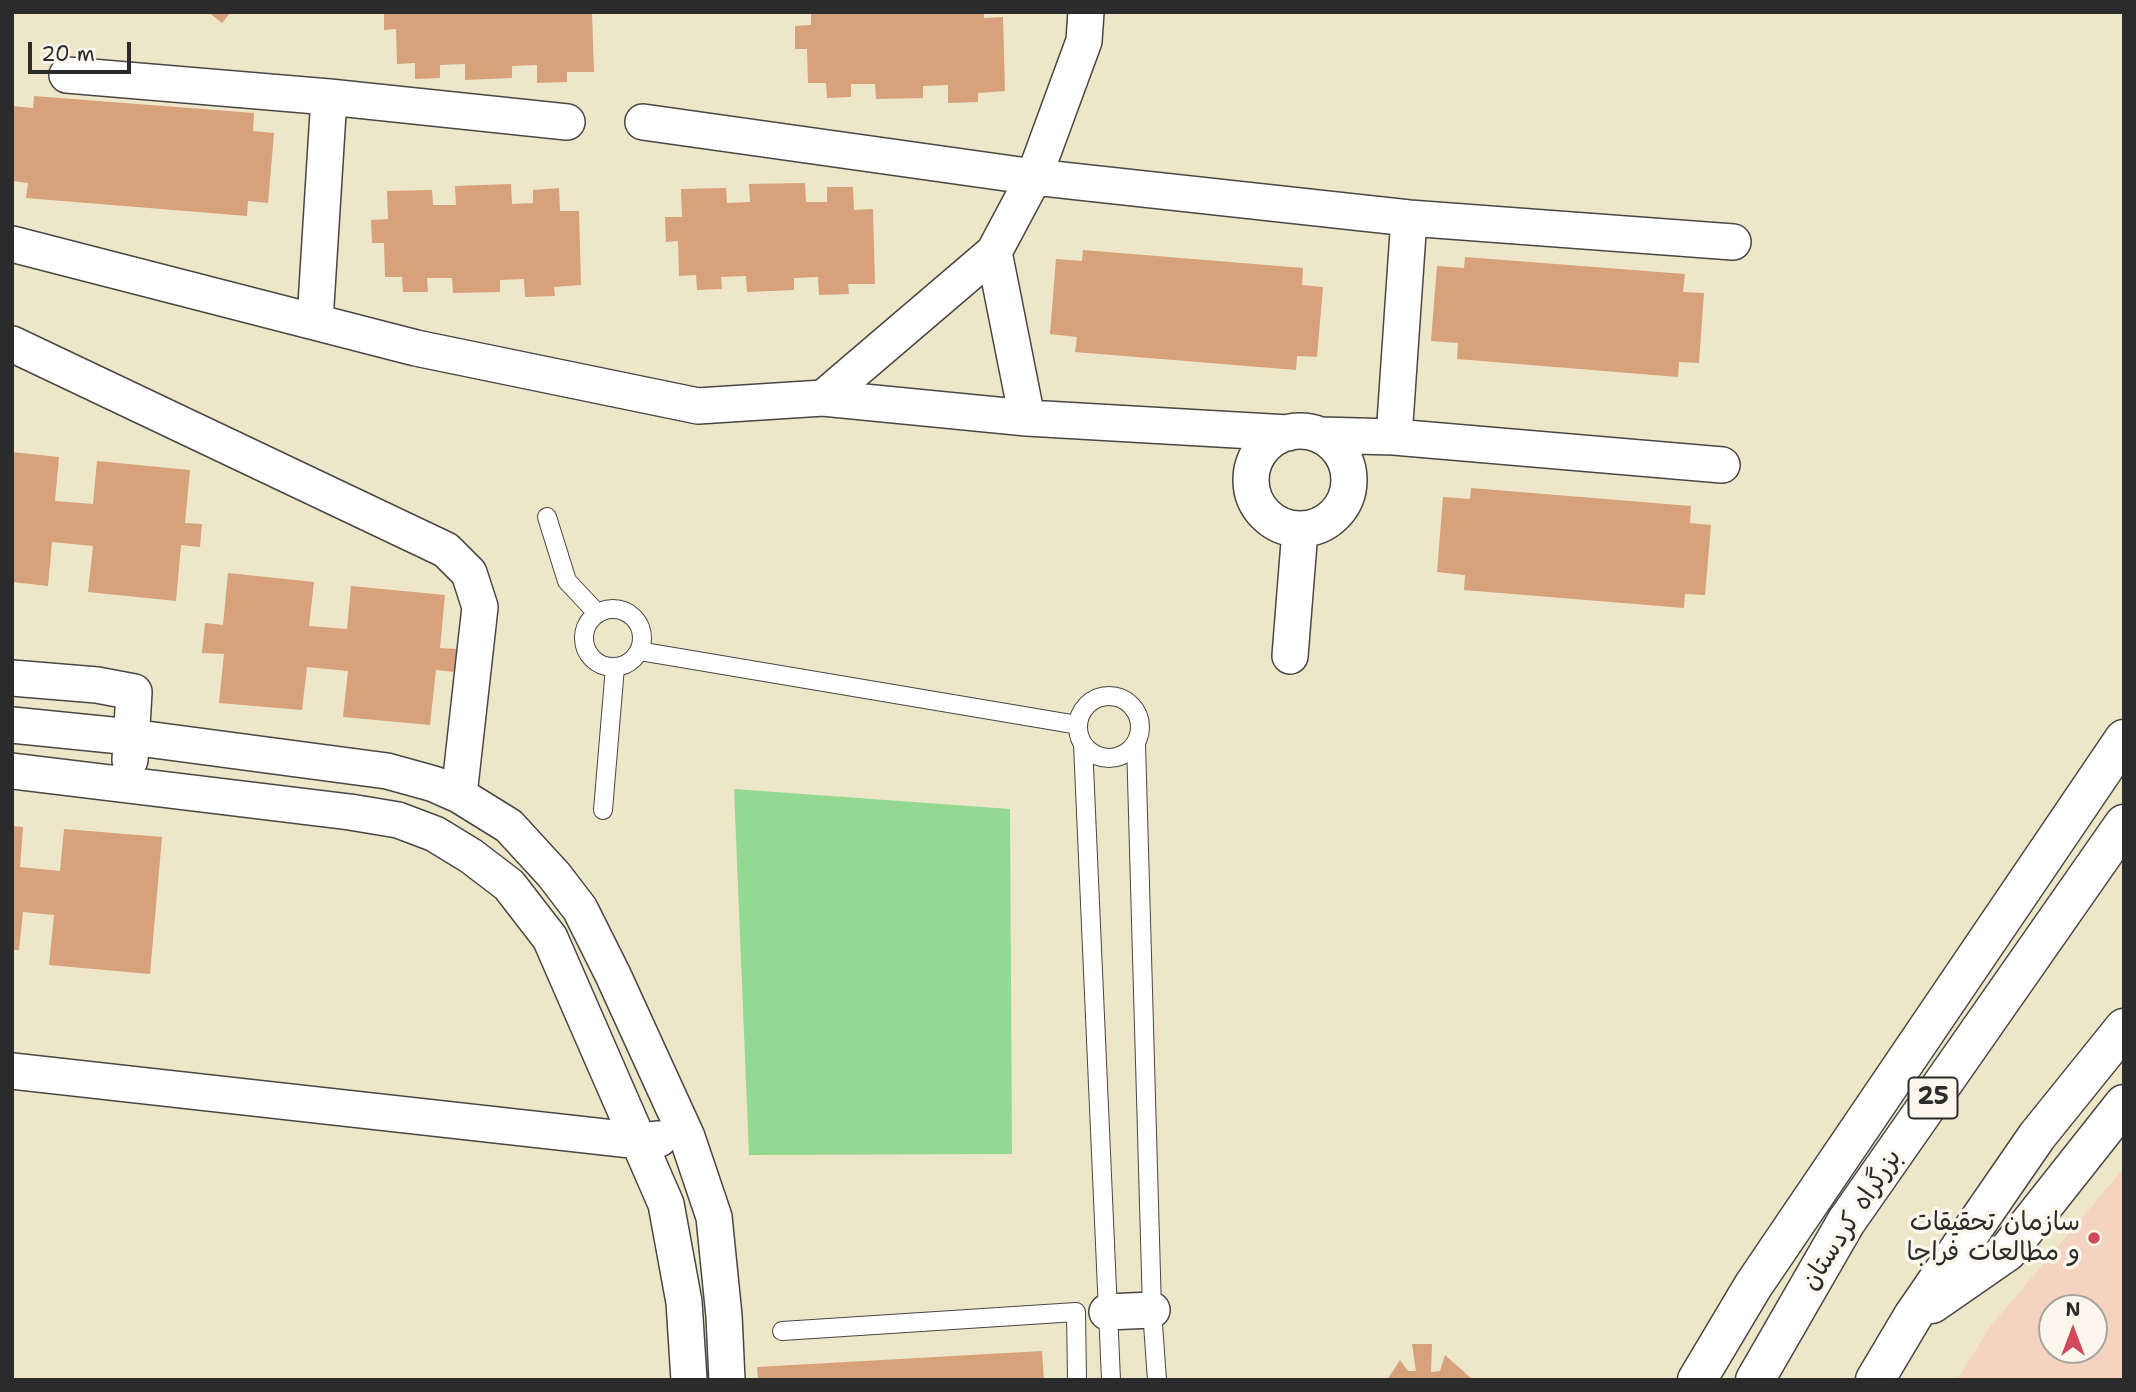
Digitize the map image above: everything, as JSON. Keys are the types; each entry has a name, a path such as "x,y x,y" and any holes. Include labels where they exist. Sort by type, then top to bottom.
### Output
{"highway":[{"path":"1697,1380 1753,1286 2124,739"},
{"name":"بزرگراه کردستان","path":"1755,1380 1846,1222 2124,824"},
{"path":"1875,1380 1913,1317 2037,1136 2124,1028"},
{"path":"1913,1317 2007,1252 2124,1104"}],"street":[{"path":"823,398 994,253 1034,177 1084,41 1086,12"},
{"path":"67,75 329,97 567,122"},
{"path":"315,321 329,97"},
{"path":"643,122 1034,177 1409,218 1733,242"},
{"path":"1394,437 1409,218"},
{"path":"12,244 416,348 698,406 823,398 1027,418 1394,437 1722,465"},
{"path":"994,253 1027,418"},
{"path":"12,344 446,550 470,573 480,607 459,794"},
{"path":"1304,434 1335,445 1345,459 1349,475 1348,492 1341,508 1329,520 1300,530 1278,524 1260,509 1253,495 1250,479 1253,464 1261,450 1272,440 1304,434"},
{"path":"1290,656 1300,530"},
{"path":"12,678 97,685 134,692 130,785"},
{"path":"12,724 387,771 459,794 509,826 554,875 580,909 600,946 687,1137 714,1217 727,1380"},
{"path":"12,771 398,820 435,834 471,856 509,885 550,938 666,1204 684,1302 689,1380"},
{"path":"12,1071 640,1141 687,1137"},
{"path":"1107,1312 1152,1310"}],"lane":[{"path":"547,517 567,581 597,613"},
{"path":"616,609 633,616 642,633 639,651 625,664 615,667 596,662 585,647 585,628 597,613 616,609"},
{"path":"639,651 1078,725"},
{"path":"603,810 615,667"},
{"path":"1111,1380 1083,744 1078,725 1086,706 1094,700 1114,696 1131,706 1140,723 1136,743 1152,1310 1157,1380"},
{"path":"1083,744 1090,752 1110,758 1121,756 1136,743"},
{"path":"782,1332 1076,1312 1077,1380"}],"shaded area":[{"name":"سازمان تحقیقات و مطالعات فراجا","path":"2124,1168 2124,1380 1957,1380 1990,1327"}],"green space":[{"path":"734,789 1010,809 1012,1154 749,1155"}],"building":[{"path":"208,12 231,12 222,23"},
{"path":"384,12 592,12 594,72 567,72 567,82 537,83 537,65 512,66 512,78 465,80 465,64 440,65 440,78 415,79 415,63 397,64 396,29 384,30"},
{"path":"811,12 984,12 984,18 1003,17 1005,91 978,93 978,102 948,103 948,85 923,86 923,98 876,99 875,84 851,84 851,97 827,98 826,83 808,83 807,49 795,49 795,26 811,25"},
{"path":"34,96 254,113 253,131 274,133 268,203 248,201 247,216 26,198 28,183 12,181 12,106 33,108"},
{"path":"805,183 806,202 827,202 827,187 853,187 854,210 873,209 875,284 848,284 849,294 819,295 818,277 794,278 794,290 747,292 746,276 721,277 722,289 697,290 696,275 679,276 678,241 666,242 665,217 682,217 681,189 726,188 727,203 750,202 749,184"},
{"path":"511,184 512,204 533,203 533,190 559,188 560,211 579,211 581,285 554,287 555,296 525,297 524,279 500,280 500,292 453,293 452,278 427,278 428,292 403,292 402,277 385,277 384,243 372,243 371,220 388,219 387,191 432,190 433,205 456,205 455,186"},
{"path":"1083,250 1303,268 1302,285 1323,287 1317,357 1297,356 1296,370 1075,352 1077,337 1050,334 1056,259 1082,261"},
{"path":"1465,257 1685,274 1683,292 1704,293 1699,363 1679,362 1678,377 1457,359 1458,343 1431,341 1437,266 1464,268"},
{"path":"12,452 59,457 55,501 93,504 97,461 190,470 185,523 202,524 200,547 181,545 176,601 88,592 93,546 52,542 48,586 12,582"},
{"path":"1471,488 1691,506 1690,523 1711,525 1705,595 1685,594 1684,608 1464,590 1465,575 1437,572 1443,497 1470,499"},
{"path":"228,573 314,582 309,626 347,629 351,586 445,595 440,648 457,649 455,672 436,670 430,725 343,717 348,671 307,667 302,710 219,703 224,654 202,653 205,623 223,625"},
{"path":"12,826 23,827 20,867 60,871 64,829 162,837 150,974 49,965 54,915 23,912 19,950 12,950"},
{"path":"1412,1344 1432,1344 1431,1372 1440,1371 1445,1355 1473,1380 1387,1380 1400,1360 1408,1371 1416,1371"},
{"path":"1042,1351 1044,1380 758,1380 757,1367"}],"place":[{"name":"سازمان تحقیقات و مطالعات فراجا","path":"2094,1238"}]}
